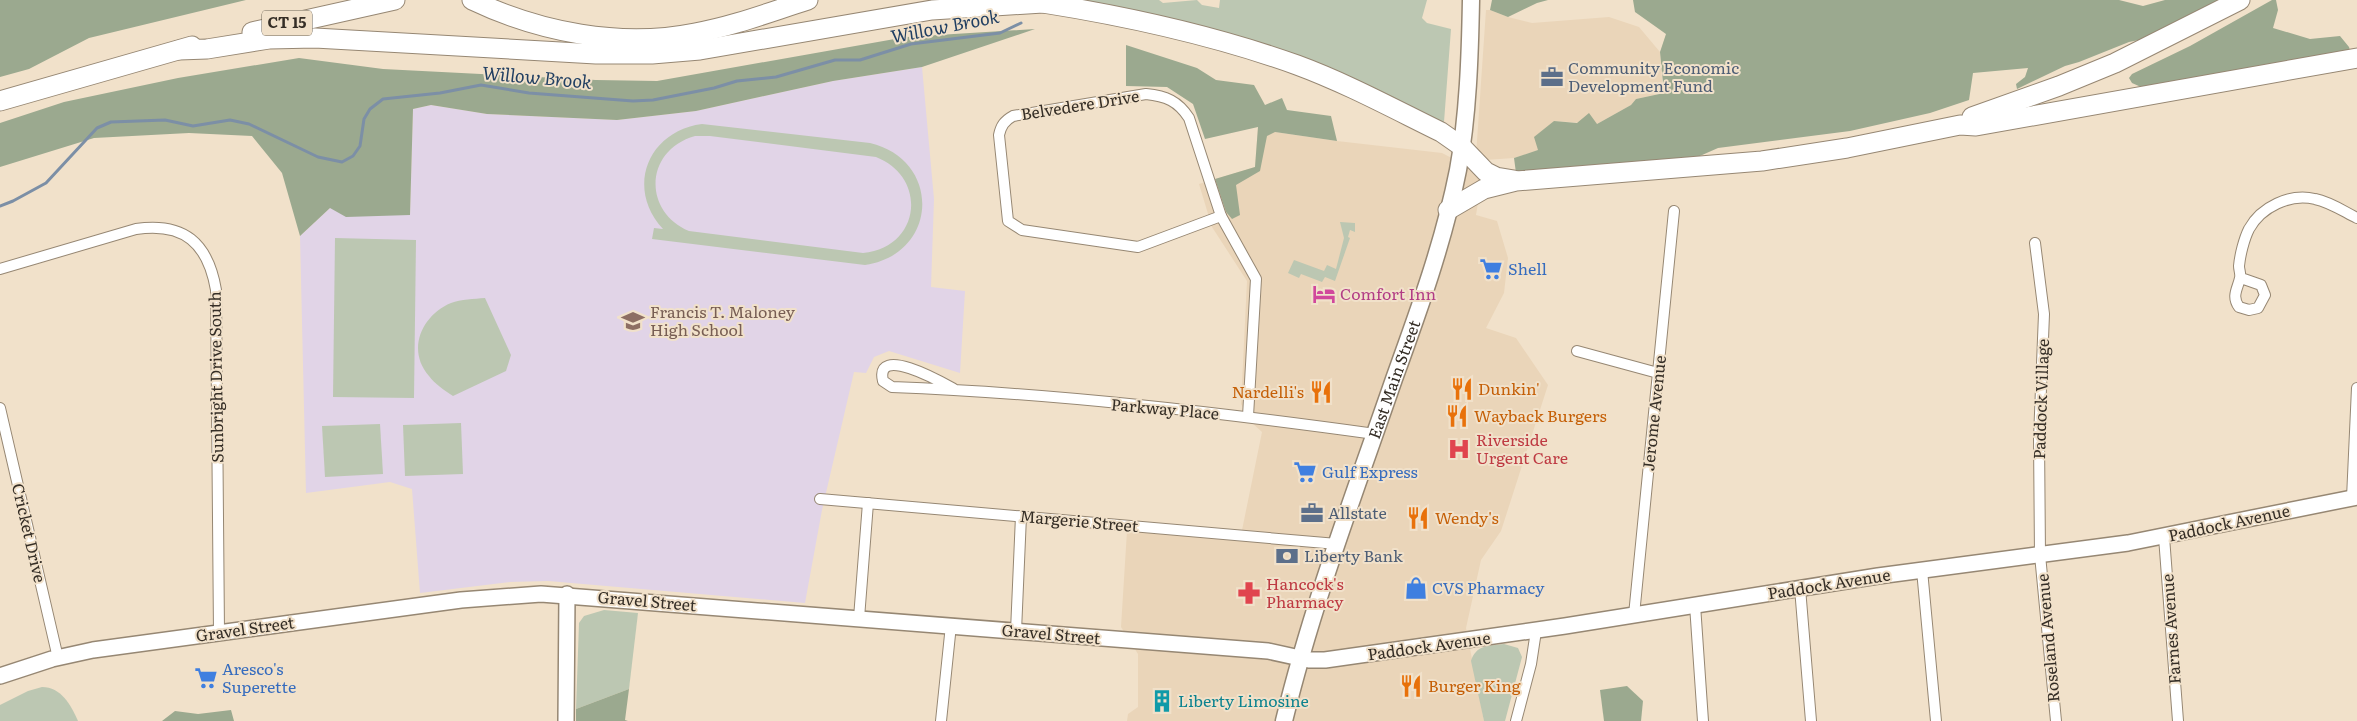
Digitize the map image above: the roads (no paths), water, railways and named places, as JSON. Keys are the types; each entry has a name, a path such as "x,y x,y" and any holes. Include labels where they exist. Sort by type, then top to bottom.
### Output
{"highway":[{"name":"CT 15","path":"0,101 179,50 395,0"},
{"path":"472,0 539,25 584,34 619,38 664,38 714,29 808,0"},
{"path":"179,50 207,49 269,39 315,38 596,54 664,54 700,50 932,10 1039,2 1173,30 1283,60 1323,76 1441,132 1461,146 1486,172 1496,177 1516,181"},
{"path":"1960,125 1972,117 2043,92 2115,63 2236,2"},
{"path":"1448,210 1484,190 1516,181 1762,161 1847,148 1960,125 1976,126 2357,58"}],"main road":[{"name":"East Main Street","path":"1284,721 1299,658 1424,296 1448,210 1461,146 1471,0"},
{"name":"Paddock Avenue","path":"1299,658 1325,660 1536,631 1800,588 2164,537 2354,498"},
{"name":"Gravel Street","path":"0,676 58,658 94,650 487,596 567,594 1268,651 1299,658"},
{"path":"566,721 567,594"}],"street":[{"name":"Belvedere Drive","path":"1221,216 1138,247 1022,230 1008,221 1006,214 999,135 1001,127 1006,120 1013,116 1146,94 1170,99 1182,107 1189,118 1221,216 1256,279 1257,291 1248,416"},
{"path":"2241,278 2239,266 2250,229 2259,215 2271,206 2298,197 2313,198 2327,202 2357,218"},
{"name":"Jerome Avenue","path":"1634,615 1674,211"},
{"name":"Sunbright Drive South","path":"0,269 136,229 152,227 176,231 189,238 209,260 216,290 219,632"},
{"name":"Paddock Village","path":"2035,243 2044,314 2039,438 2040,555"},
{"path":"1577,351 1658,372"},
{"name":"Parkway Place","path":"954,389 919,370 894,365 887,367 882,373 883,381 892,387 954,389 1248,416 1375,434"},
{"path":"2354,498 2357,388"},
{"name":"Cricket Drive","path":"0,408 58,658"},
{"name":"Margerie Street","path":"820,499 1337,544"},
{"path":"859,618 868,503"},
{"path":"1016,631 1021,516"},
{"name":"Farnes Avenue","path":"2164,537 2178,721"},
{"name":"Roseland Avenue","path":"2040,555 2056,721"},
{"path":"1922,570 1936,721"},
{"path":"1800,588 1812,721"},
{"path":"1695,605 1703,721"},
{"path":"941,721 951,626"},
{"path":"1516,721 1531,664 1536,631"}],"waterway":[{"name":"Willow Brook","path":"0,206 46,183 97,128 111,122 165,120 193,126 230,120 249,124 318,157 342,162 353,156 360,146 364,119 370,109 383,99 440,93 481,85 529,93 633,101 653,100 714,88 737,81 776,77 835,60 860,60 911,44 1000,33 1021,23"}],"place":[{"name":"Community Economic Development Fund","path":"1552,77"},
{"name":"Shell","path":"1491,269"},
{"name":"Comfort Inn","path":"1324,294"},
{"name":"Francis T. Maloney High School","path":"633,321"},
{"name":"Dunkin'","path":"1462,389"},
{"name":"Nardelli's","path":"1321,392"},
{"name":"Wayback Burgers","path":"1457,416"},
{"name":"Riverside Urgent Care","path":"1459,449"},
{"name":"Gulf Express","path":"1305,472"},
{"name":"Allstate","path":"1312,513"},
{"name":"Wendy's","path":"1418,518"},
{"name":"Liberty Bank","path":"1287,556"},
{"name":"CVS Pharmacy","path":"1416,588"},
{"name":"Hancock's Pharmacy","path":"1249,593"},
{"name":"Aresco's Superette","path":"206,678"},
{"name":"Burger King","path":"1411,686"},
{"name":"Liberty Limosine","path":"1162,701"}]}
